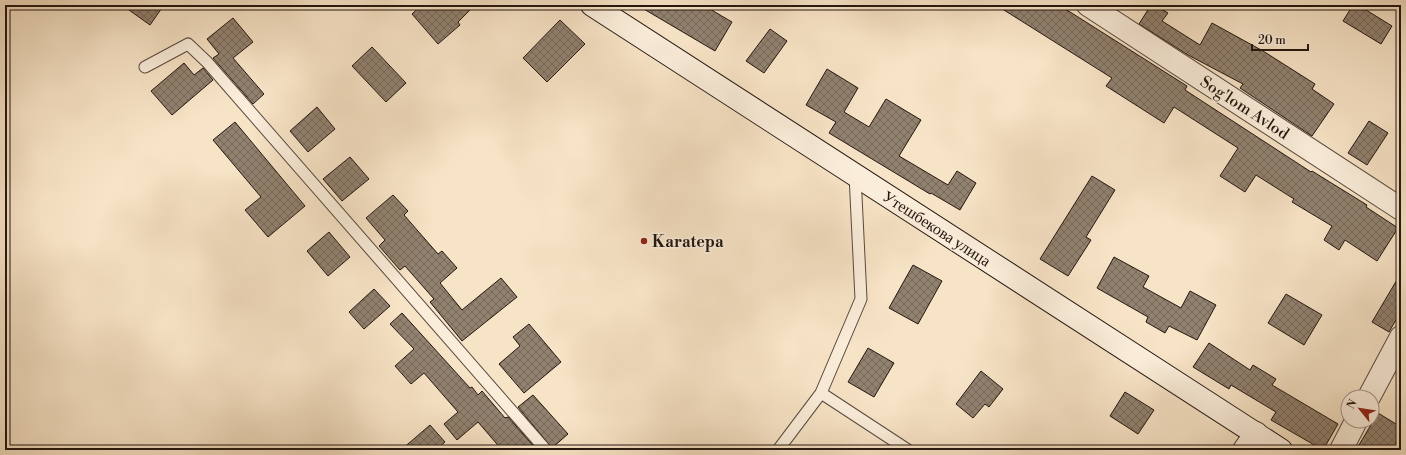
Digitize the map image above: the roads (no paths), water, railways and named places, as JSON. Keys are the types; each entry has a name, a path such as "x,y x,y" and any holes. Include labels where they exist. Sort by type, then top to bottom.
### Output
{"main road":[{"name":"Утешбекова улица","path":"592,5 855,175 1250,442 1282,450"},
{"name":"Sog'lom Avlod","path":"1088,5 1401,209"},
{"path":"1373,389 1401,337"},
{"path":"1340,450 1352,429"}],"lane":[{"path":"145,68 188,44 212,68 546,450"},
{"path":"778,450 821,393 861,299 855,175"},
{"path":"821,393 908,450"}],"place":[{"name":"Karatepa","path":"644,241"}]}
